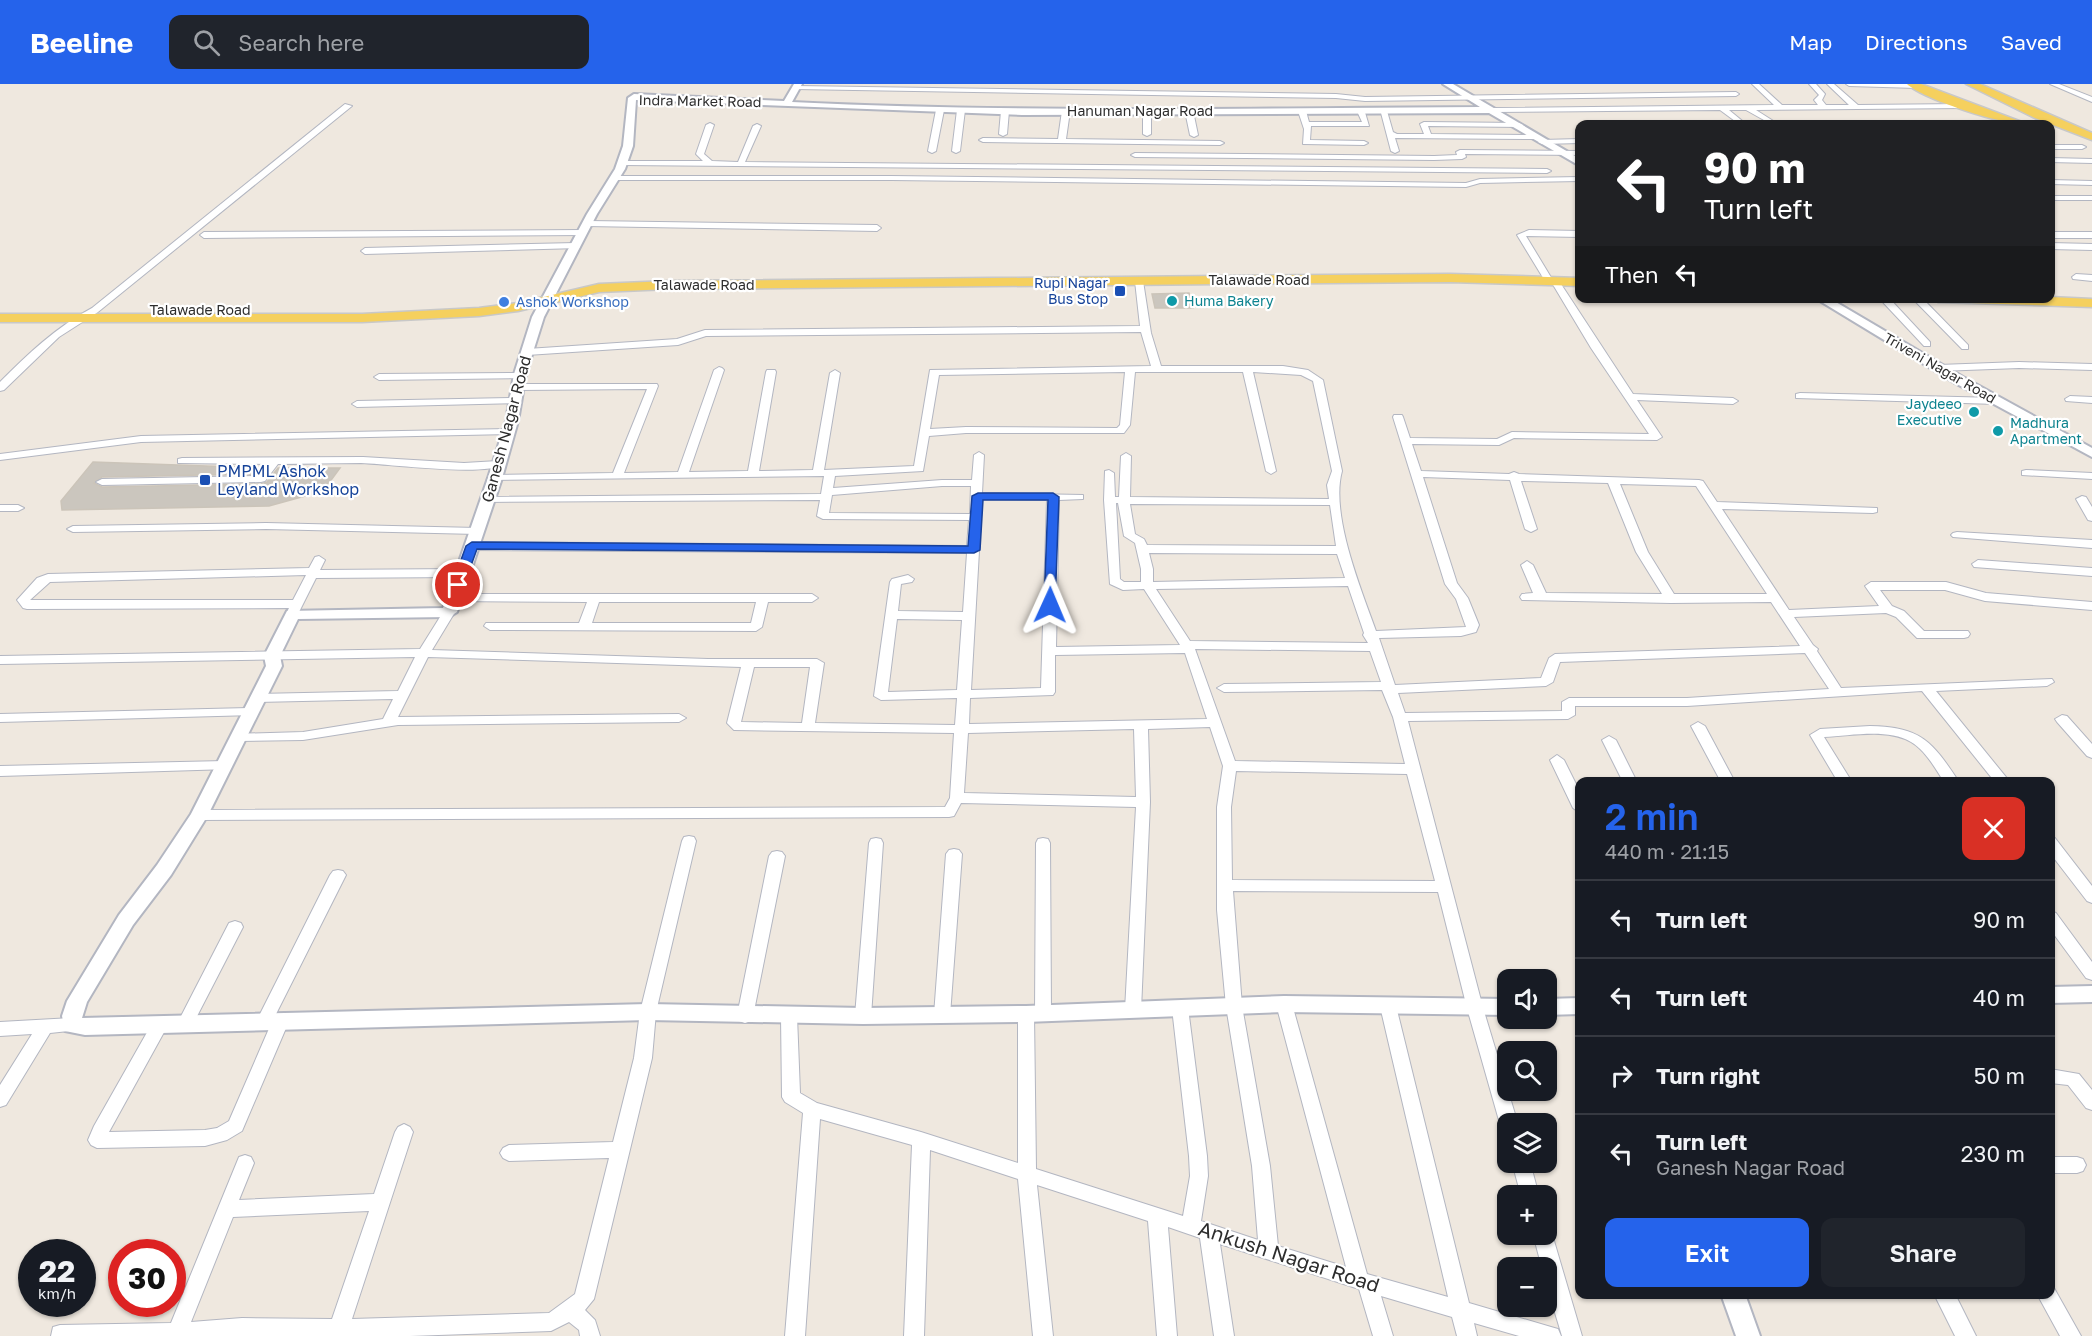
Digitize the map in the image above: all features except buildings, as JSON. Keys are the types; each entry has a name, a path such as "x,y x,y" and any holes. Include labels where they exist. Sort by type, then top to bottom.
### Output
{"main road":[{"path":"1971,84 2051,120"},
{"path":"1913,85 1964,106 2008,120"},
{"path":"2055,122 2092,137"},
{"path":"2055,137 2087,149"},
{"name":"Talawade Road","path":"0,318 75,320 362,318 518,308 599,288 626,286 1575,282"},
{"name":"Talawade Road","path":"1554,283 1575,287"},
{"path":"2055,296 2092,297"},
{"path":"2055,302 2092,303"},
{"name":"Talawade Road","path":"0,312 376,310 399,315"}],"street":[{"path":"1447,84 1575,160"},
{"path":"1722,84 1769,120"},
{"path":"1753,84 1775,104"},
{"path":"1812,84 1823,95 1821,103"},
{"path":"1830,84 1855,106"},
{"path":"1849,84 1913,85"},
{"path":"2053,84 2090,106"},
{"path":"787,103 798,86 1336,96 1365,99 1736,94"},
{"name":"Indra Market Road","path":"550,299 592,214 622,162 631,123 629,104 634,98 787,103"},
{"name":"Hanuman Nagar Road","path":"787,103 1005,111 1493,110"},
{"path":"1493,110 1721,108 1821,103 1855,106 1964,106"},
{"path":"0,388 41,346 75,320 95,310 348,106"},
{"path":"1721,108 1738,120"},
{"path":"932,151 940,110"},
{"path":"956,151 961,110"},
{"path":"1003,134 1005,111"},
{"path":"1062,140 1066,111"},
{"path":"1147,111 1147,134"},
{"path":"1189,111 1194,135"},
{"path":"1302,111 1307,128 1305,141 1364,143"},
{"path":"1307,128 1366,124 1361,111"},
{"path":"1383,111 1395,151"},
{"path":"1428,136 1424,124 1519,125"},
{"path":"709,163 700,154 710,125"},
{"path":"741,163 757,126"},
{"path":"1307,128 1368,131"},
{"path":"2078,132 2092,132"},
{"path":"1390,133 1395,136 1575,141"},
{"path":"983,140 1220,143"},
{"path":"2055,147 2087,149"},
{"path":"1135,155 1434,158 1462,157 1460,152 1575,153"},
{"path":"2055,160 2092,161"},
{"path":"622,162 1575,171"},
{"path":"614,178 891,177 1466,185 1480,181 1575,179"},
{"path":"2055,182 2092,183"},
{"path":"2055,198 2092,198"},
{"path":"589,224 877,228"},
{"path":"204,235 583,233"},
{"path":"1406,441 1499,442 1512,435 1657,437 1521,235 1528,233 1575,234"},
{"path":"2055,235 2092,235"},
{"path":"365,251 576,246"},
{"path":"2055,246 2092,247"},
{"path":"2076,277 2092,278"},
{"path":"1139,284 1145,329 1157,369"},
{"name":"Ganesh Nagar Road","path":"388,723 422,656 452,605 509,432 527,352 538,317 550,299"},
{"name":"Triveni Nagar Road","path":"1828,303 1939,368 2092,453"},
{"path":"1888,303 1927,344"},
{"path":"1921,303 1965,347"},
{"path":"527,352 678,342 705,333 1145,329"},
{"path":"1939,368 2019,365 2092,367"},
{"path":"924,433 966,430 1120,431 1125,425 1130,369"},
{"path":"1247,369 1271,471"},
{"path":"495,478 683,473 824,473 919,469 934,372 1247,369 1304,372 1318,380 1337,471 1333,486 1342,550 1371,641 1400,717 1475,1008 1506,1113"},
{"path":"683,473 719,370"},
{"path":"753,474 771,372"},
{"path":"835,373 824,473 827,495 823,516 976,517"},
{"path":"379,377 518,388"},
{"path":"357,404 518,388 653,386 618,474"},
{"path":"1800,396 1997,401"},
{"path":"1630,397 1733,401"},
{"path":"2070,399 2092,400"},
{"path":"1049,651 1371,641 1472,629 1462,598 1451,584 1418,474 1398,417"},
{"path":"0,458 141,439 509,432"},
{"path":"200,815 949,812 957,798 979,455"},
{"path":"1126,456 1117,500 1116,584 1352,582"},
{"path":"102,482 261,478 275,460"},
{"path":"182,461 363,460 464,466 498,464"},
{"path":"1109,472 1130,536 1140,541 1147,569 1147,585 1188,647 1230,766 1224,807 1225,910 1234,1006 1261,1166 1269,1251"},
{"path":"2026,473 2092,476"},
{"path":"1418,474 1514,475 1699,483 1812,649 1838,693"},
{"path":"1514,475 1531,529"},
{"path":"1612,479 1642,552 1671,599"},
{"path":"488,500 827,495 942,483 978,490 1078,497"},
{"path":"908,579 896,582 881,696 1048,692 1053,497"},
{"path":"2082,499 2092,518"},
{"path":"1117,500 1335,502"},
{"path":"1713,505 1873,510"},
{"path":"0,508 18,508"},
{"path":"73,529 266,526 477,531"},
{"path":"1957,535 2092,544"},
{"path":"472,546 974,550"},
{"path":"1142,549 1342,550"},
{"path":"1978,564 2092,572"},
{"path":"1527,565 1541,597"},
{"path":"462,573 315,568 48,578 41,581 23,600 27,605 294,609 594,598 812,598"},
{"path":"72,1025 72,1016 77,1001 111,943 164,870 200,815 274,666 272,656 315,568"},
{"path":"1888,609 1871,586 1946,586 1985,597 2092,606"},
{"path":"1526,597 1776,598"},
{"path":"584,626 594,598"},
{"path":"490,626 756,627 763,598"},
{"path":"1786,614 1888,609 1900,614 1921,635 1964,634"},
{"path":"890,615 969,616"},
{"path":"1224,688 1388,687 1546,682 1555,658 1812,649"},
{"path":"0,660 403,653 422,656 817,663 808,728"},
{"path":"748,663 735,726 962,729 1216,723"},
{"path":"1400,717 1568,715 1569,702 1687,702 2047,682"},
{"path":"1926,687 1999,777"},
{"path":"0,718 401,695"},
{"path":"238,737 303,736 388,723 573,717 680,718"},
{"path":"2062,719 2092,753"},
{"path":"1133,1010 1143,802 1142,725"},
{"path":"1698,726 1725,777"},
{"path":"1842,777 1816,735 1892,732 1910,735 1918,740 1948,777"},
{"path":"1609,740 1628,777"},
{"path":"1557,760 1575,798"},
{"path":"0,771 225,766"},
{"path":"1230,766 1414,769"},
{"path":"957,798 1143,802"},
{"path":"60,1334 177,1332 242,1328 338,1333 551,1322 569,1312 584,1299 643,1058 648,1012 689,841"},
{"path":"863,1016 876,843"},
{"path":"1043,843 1027,1174 1043,1336"},
{"path":"2055,849 2092,897"},
{"path":"942,1015 954,854"},
{"path":"745,1016 777,856"},
{"path":"160,1024 99,1131 97,1140 206,1138 230,1131 236,1126 273,1022 338,875"},
{"path":"1226,885 1444,887"},
{"path":"2055,923 2092,974"},
{"path":"185,1024 235,927"},
{"path":"2055,995 2092,994"},
{"path":"1284,1004 1363,1282 1383,1336"},
{"path":"0,1029 72,1025 648,1012 745,1016 863,1016 1035,1014 1284,1004 1497,1007"},
{"path":"1388,1006 1467,1336"},
{"path":"1557,1007 1575,1006"},
{"path":"1180,1008 1198,1156 1200,1229 1224,1336"},
{"name":"Ankush Nagar Road","path":"789,1016 791,1097 812,1109 921,1140 1363,1282 1551,1336"},
{"path":"0,1100 44,1028"},
{"path":"2055,1077 2073,1079 2092,1103"},
{"path":"795,1336 812,1109"},
{"path":"338,1333 404,1132"},
{"path":"914,1336 921,1140"},
{"path":"509,1153 620,1150"},
{"path":"177,1332 245,1163"},
{"path":"2055,1165 2076,1165"},
{"path":"226,1209 381,1202"},
{"path":"1157,1215 1167,1336"},
{"path":"1545,1245 1572,1336"},
{"path":"1735,1299 1748,1336"},
{"path":"1947,1299 1966,1336"},
{"path":"2050,1299 2071,1336"},
{"path":"569,1312 585,1320 590,1336"}],"place":[{"name":"Rupi Nagar Bus Stop","path":"1120,291"},
{"name":"Huma Bakery","path":"1172,301"},
{"name":"Ashok Workshop","path":"504,302"},
{"name":"Jaydeeo Executive","path":"1974,412"},
{"name":"Madhura Apartment","path":"1998,431"},
{"name":"PMPML Ashok Leyland Workshop","path":"205,480"}],"route":[{"path":"458,585 472,546 628,545 833,550 974,550 978,496 1053,497 1050,605"}]}
